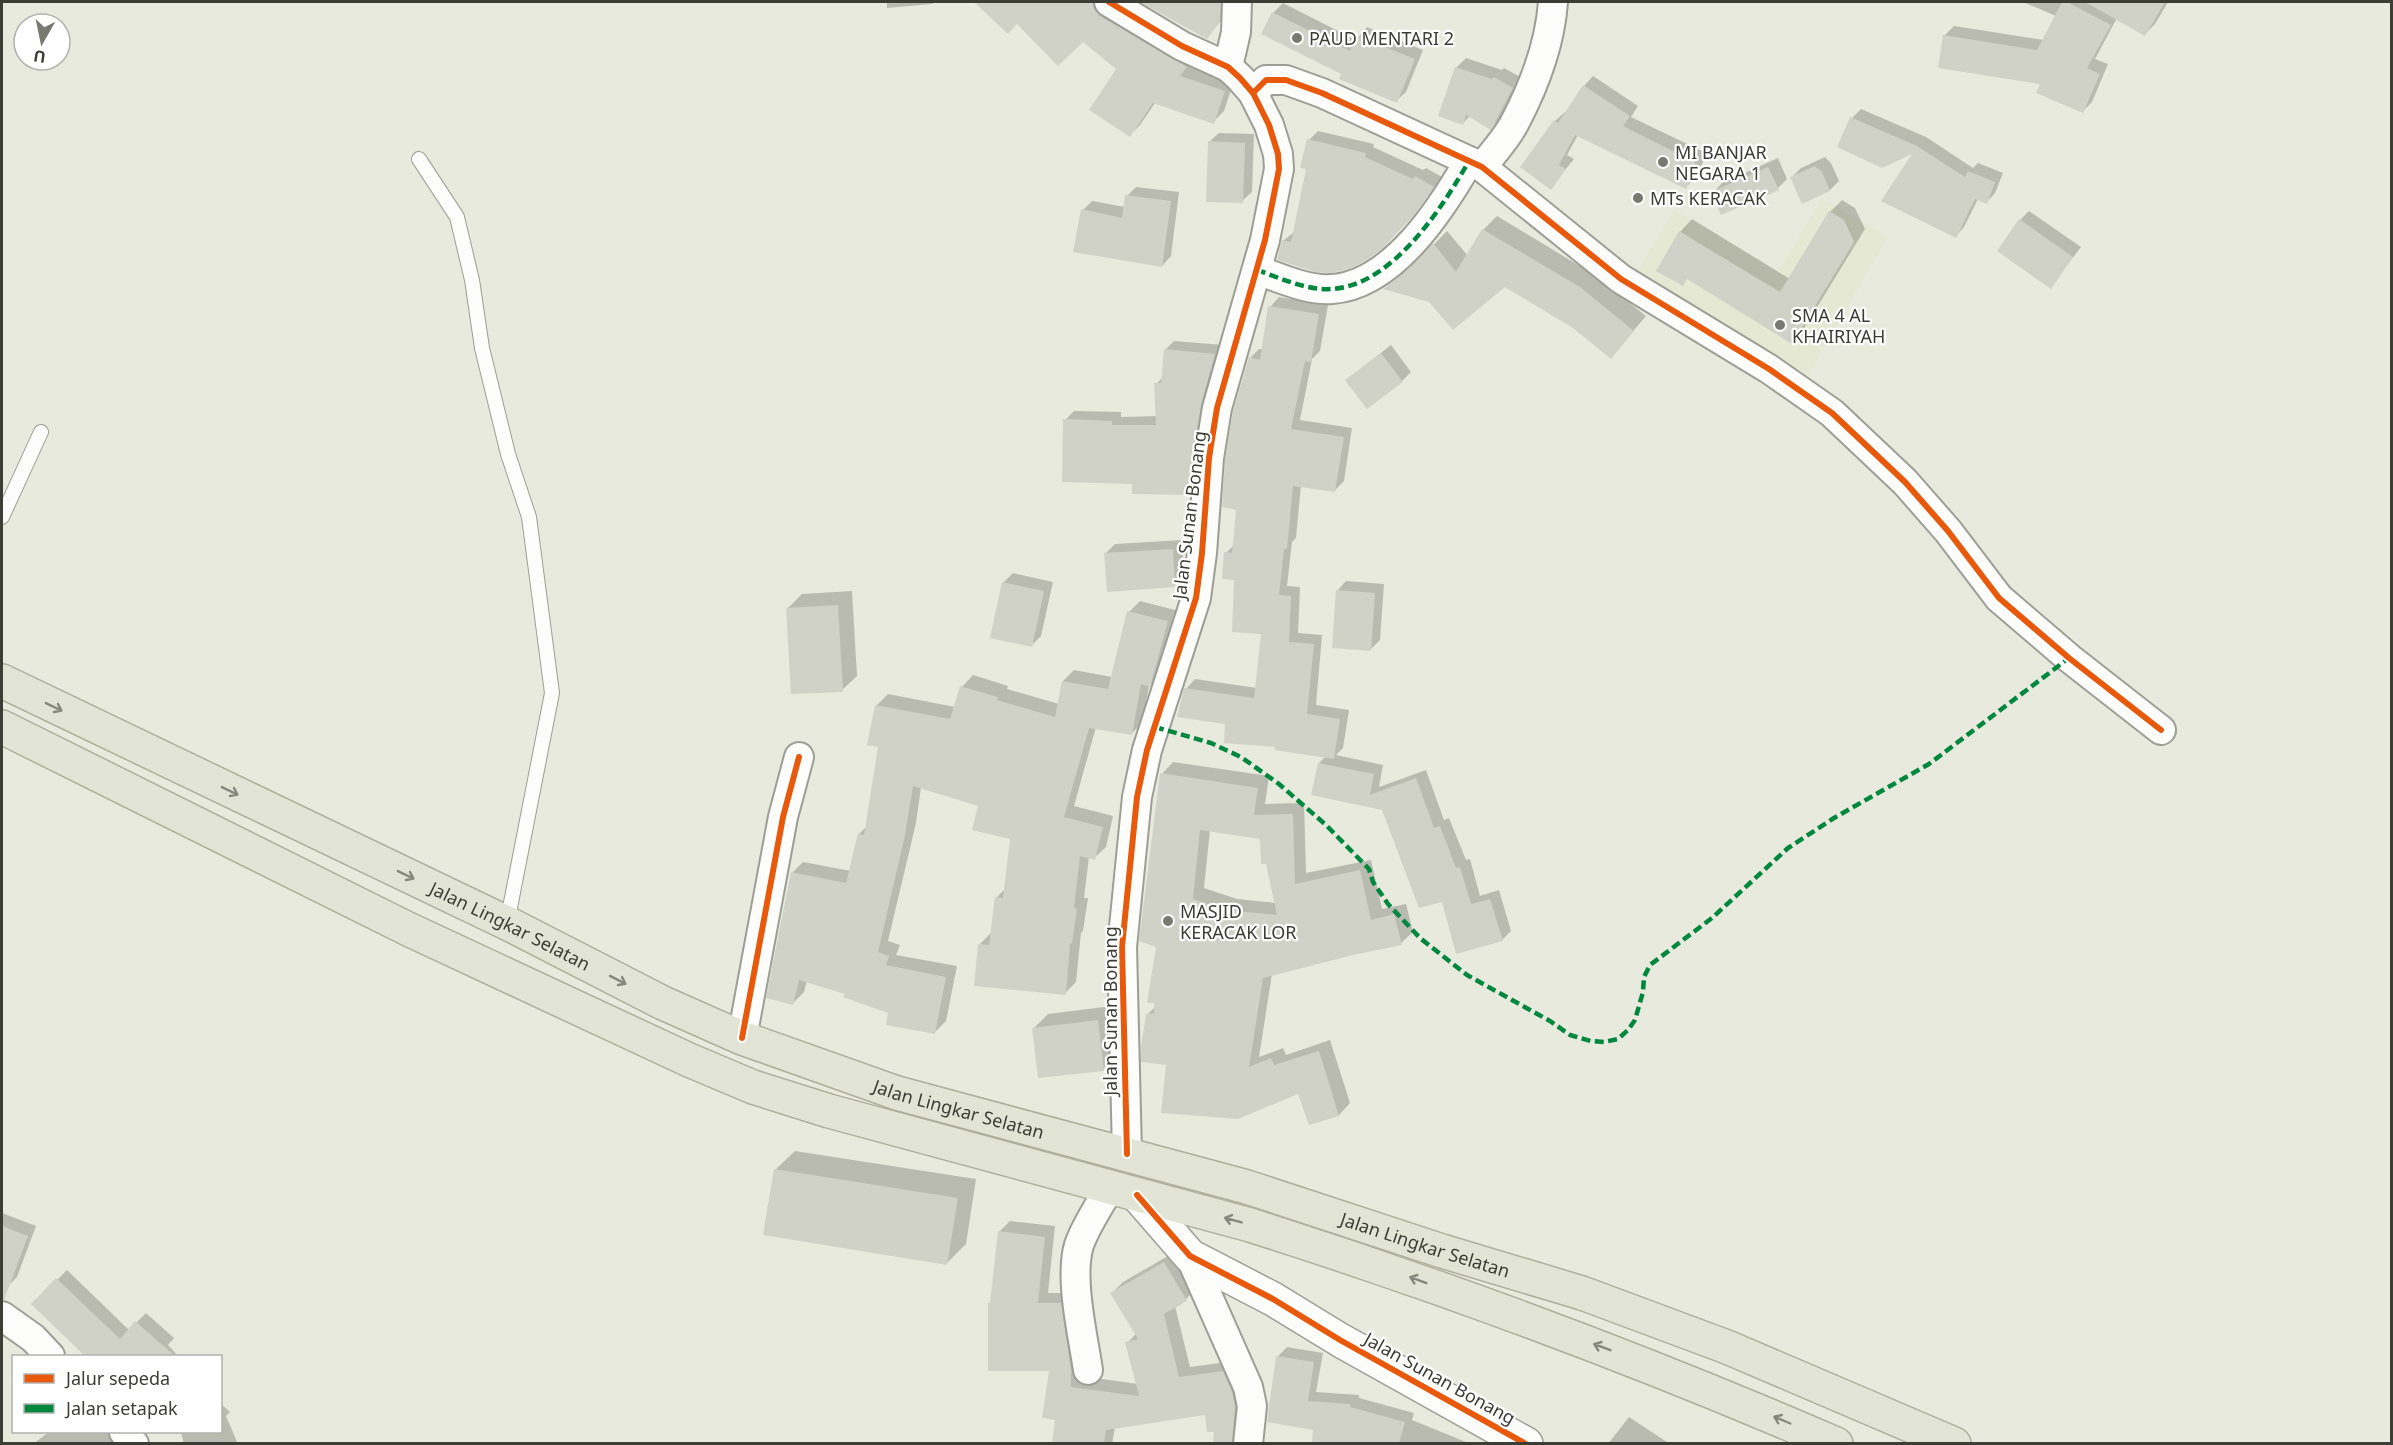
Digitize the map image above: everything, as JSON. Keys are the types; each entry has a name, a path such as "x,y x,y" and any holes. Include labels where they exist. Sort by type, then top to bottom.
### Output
{"highway":[{"name":"Jalan Lingkar Selatan","path":"2,681 507,923 663,1003 742,1038 897,1093 1246,1187 1442,1251 1582,1293 1727,1347 1954,1443"},
{"name":"Jalan Lingkar Selatan","path":"2,727 355,903 630,1034 753,1087 829,1111 1250,1225 1411,1278 1571,1335 1717,1392 1836,1443"},
{"path":"355,903 378,861"}],"street":[{"name":"Jalan Sunan Bonang","path":"1109,2 1182,46 1228,68 1240,78 1253,93 1274,139 1279,169 1276,194 1257,270 1217,408 1209,458 1202,553 1196,598 1147,750 1137,797 1122,947 1127,1154"},
{"path":"1228,68 1236,32 1237,2"},
{"path":"1257,270 1315,288 1345,287 1381,269 1409,245 1476,164 1515,123 1546,49 1553,2"},
{"path":"1253,93 1266,80 1286,80 1356,107 1476,164 1621,279 1769,369 1832,413 1905,482 1948,531 1999,598 2069,658 2161,730"},
{"path":"742,1038 783,817 799,757"},
{"name":"Jalan Sunan Bonang","path":"1124,1191 1190,1256 1273,1299 1340,1340 1526,1443"},
{"path":"1088,1370 1081,1329 1076,1257 1082,1237 1124,1191"},
{"path":"1190,1256 1248,1387 1252,1406 1248,1443"},
{"path":"2,1316 33,1338 49,1355"}],"lane":[{"path":"420,159 457,217 472,280 482,348 508,454 529,517 552,693 507,923"},
{"path":"2,517 41,432"}],"shaded area":[{"name":"SMA 4 AL KHAIRIYAH","path":"1822,198 1888,237 1808,375 1635,275 1674,210 1779,271"}],"building":[{"path":"974,2 1093,2 1094,9 1100,16 1187,67 1180,76 1225,91 1214,124 1153,103 1130,137 1089,110 1116,69 1083,42 1058,66 1017,24 1008,34"},
{"path":"1140,2 1221,2 1220,21 1207,39"},
{"path":"2062,2 2067,2 2111,25 2087,68 2100,74 2083,113 2036,93 2040,84 1938,68 1943,35 2037,50"},
{"path":"2085,2 2165,2 2145,36"},
{"path":"1272,12 1350,51 1357,36 1415,59 1397,103 1339,79 1341,74 1261,34"},
{"path":"1455,67 1492,79 1494,77 1513,88 1491,130 1466,115 1463,125 1438,116"},
{"path":"1583,85 1630,116 1623,126 1695,162 1695,171 1686,189 1575,135 1559,165 1566,169 1551,190 1520,167 1554,120 1558,123"},
{"path":"1850,117 1917,146 1965,177 1968,171 1995,182 1987,204 1975,199 1956,238 1881,201 1912,154 1882,168 1837,147"},
{"path":"1307,139 1366,153 1365,157 1413,179 1415,176 1434,187 1417,211 1384,247 1367,260 1349,269 1330,273 1316,272 1277,260 1282,240 1291,242 1306,169 1300,168"},
{"path":"1208,141 1245,143 1243,203 1206,202"},
{"path":"1815,166 1822,172 1830,191 1802,204 1790,177"},
{"path":"1768,167 1779,190 1721,215 1711,192"},
{"path":"1125,195 1171,201 1162,267 1073,252 1081,209 1122,218"},
{"path":"1829,211 1844,220 1854,242 1792,344 1687,279 1683,286 1656,271 1679,231 1780,292"},
{"path":"2019,219 2073,257 2051,289 1997,251"},
{"path":"1482,229 1580,287 1634,331 1611,359 1573,328 1505,287 1453,330 1429,302 1383,289 1407,271 1433,243 1456,272"},
{"path":"1268,306 1319,314 1311,362 1305,361 1291,429 1344,437 1335,492 1293,486 1287,549 1284,549 1279,595 1291,596 1289,642 1314,644 1307,714 1340,719 1334,759 1274,750 1275,747 1224,743 1225,724 1177,717 1184,688 1254,698 1261,634 1232,632 1234,580 1222,579 1224,552 1232,553 1236,510 1222,507 1225,460 1233,412 1249,357 1260,360"},
{"path":"1164,349 1215,354 1201,405 1193,455 1190,495 1132,494 1132,484 1062,482 1063,419 1112,421 1112,425 1156,425 1154,383 1161,383"},
{"path":"1381,353 1403,382 1367,409 1345,380"},
{"path":"1173,549 1175,587 1107,592 1104,553"},
{"path":"1002,582 1044,591 1032,647 990,638"},
{"path":"1336,590 1375,593 1371,651 1332,648"},
{"path":"838,605 843,692 791,694 786,608"},
{"path":"1127,611 1168,621 1150,687 1141,684 1132,735 1089,728 1064,817 1103,827 1095,860 1080,856 1074,908 1077,909 1072,944 1070,943 1066,995 974,986 978,944 989,945 995,897 1003,898 1010,839 972,830 978,806 913,786 905,835 878,952 889,956 886,965 946,977 935,1034 886,1025 888,1013 843,997 845,994 799,980 793,1005 766,998 791,872 846,883 858,833 864,835 878,747 867,745 875,705 950,719 960,686 998,697 997,700 1055,717 1062,681 1108,689"},
{"path":"1318,763 1374,774 1370,795 1416,778 1434,828 1440,826 1456,868 1460,867 1471,904 1490,899 1503,941 1456,954 1442,902 1419,908 1382,810 1311,795"},
{"path":"1160,773 1258,788 1254,815 1293,814 1295,884 1360,870 1371,920 1394,914 1402,945 1263,978 1249,1067 1271,1058 1274,1065 1319,1051 1339,1116 1309,1125 1298,1094 1238,1119 1161,1113 1166,1065 1141,1062 1146,1014 1154,1013 1154,1003 1147,1003 1156,947 1139,941","holes":["1200,830 1260,839 1261,864 1266,864 1277,915 1225,910 1193,899"]},
{"path":"1098,1020 1104,1071 1038,1078 1032,1028"},
{"path":"774,1169 958,1198 947,1265 763,1235"},
{"path":"2,1226 28,1236 4,1300 2,1300"},
{"path":"998,1231 1045,1237 1038,1303 1061,1303 1071,1370 1071,1387 1139,1396 1125,1342 1138,1339 1110,1293 1164,1262 1187,1301 1164,1314 1179,1377 1223,1371 1232,1392 1235,1407 1232,1443 1213,1443 1214,1432 1207,1432 1205,1415 1106,1430 1104,1443 1052,1443 1055,1420 1042,1418 1049,1371 988,1371 988,1303 990,1303"},
{"path":"56,1278 120,1339 135,1321 174,1355 84,1355 31,1304"},
{"path":"1276,1356 1314,1362 1308,1401 1350,1404 1350,1407 1405,1422 1399,1443 1312,1443 1313,1430 1267,1422"}],"marked path":[{"path":"1257,270 1294,283 1323,289 1354,284 1375,274 1395,259 1430,221 1469,161"},
{"path":"1155,727 1211,743 1241,757 1279,784 1326,825 1369,869 1373,882 1388,904 1420,938 1467,975 1550,1021 1570,1035 1604,1042 1618,1039 1635,1020 1643,992 1644,977 1650,965 1712,918 1788,848 1834,818 1929,764 2069,658"}],"cycle path":[{"path":"1109,2 1182,46 1228,67 1240,78 1253,93 1269,125 1278,154 1279,169 1265,240 1217,408 1209,458 1202,553 1196,598 1147,750 1137,797 1122,947 1127,1154"},
{"path":"1253,93 1266,80 1286,80 1322,93 1482,167 1621,279 1769,369 1832,413 1905,482 1948,531 1999,598 2069,658 2161,730"},
{"path":"742,1038 783,817 799,757"},
{"path":"1137,1195 1190,1256 1273,1299 1340,1340 1526,1444"}],"place":[{"name":"PAUD MENTARI 2","path":"1297,38"},
{"name":"MI BANJAR NEGARA 1","path":"1663,162"},
{"name":"MTs KERACAK","path":"1638,198"},
{"name":"SMA 4 AL KHAIRIYAH","path":"1780,325"},
{"name":"MASJID KERACAK LOR","path":"1168,921"}]}
